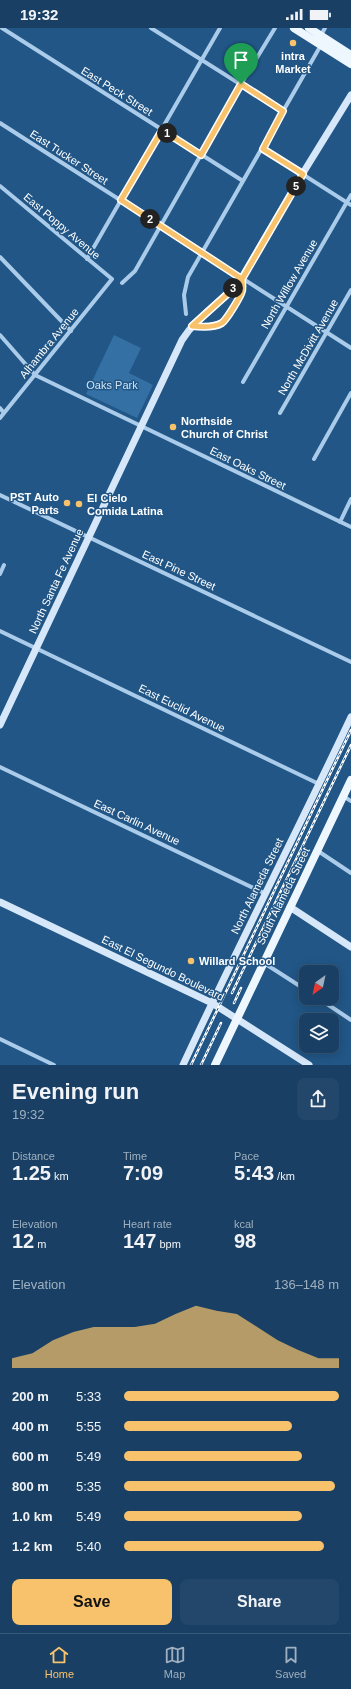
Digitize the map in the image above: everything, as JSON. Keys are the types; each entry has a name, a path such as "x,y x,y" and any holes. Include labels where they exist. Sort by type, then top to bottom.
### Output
{"main road":[{"path":"294,28 351,64"},
{"path":"310,28 323,32 351,54"},
{"name":"North Santa Fe Avenue","path":"0,725 182,340 192,326 242,279 351,95"},
{"name":"North Alameda Street","path":"183,1065 320,784 351,717"},
{"name":"South Alameda Street","path":"215,1065 351,780"},
{"name":"East El Segundo Boulevard","path":"0,902 212,1003 309,1065"},
{"path":"290,907 351,947"}],"street":[{"name":"East Peck Street","path":"2,28 243,181"},
{"path":"151,28 283,111"},
{"path":"87,259 220,28"},
{"path":"122,283 135,271 241,84 275,28"},
{"path":"186,314 184,295 188,277 201,252 263,149 321,45"},
{"name":"East Tucker Street","path":"0,123 351,348"},
{"path":"263,149 349,203"},
{"name":"East Poppy Avenue","path":"0,186 112,280"},
{"name":"North Willow Avenue","path":"243,382 286,306 349,203 351,195"},
{"path":"0,257 71,331"},
{"path":"192,326 203,327 222,323 242,292 242,279"},
{"name":"Alhambra Avenue","path":"0,418 112,280"},
{"name":"North McDivitt Avenue","path":"280,413 351,290"},
{"name":"East Oaks Street","path":"0,335 35,375 351,527"},
{"path":"314,459 351,393"},
{"path":"0,408 4,413"},
{"name":"East Pine Street","path":"0,495 351,662"},
{"path":"340,522 351,499"},
{"path":"0,574 4,565"},
{"name":"East Euclid Avenue","path":"0,631 320,784"},
{"name":"East Carlin Avenue","path":"0,767 266,894"},
{"path":"343,796 351,801"},
{"path":"318,850 351,873"},
{"path":"264,963 299,986"},
{"path":"328,1005 351,1020"},
{"path":"0,1039 54,1065"}],"green space":[{"name":"Oaks Park","path":"114,335 141,348 129,373 153,385 137,418 86,394"}],"railway":[{"path":"191,1065 351,730"},
{"path":"232,993 351,745"},
{"path":"234,1003 241,988"},
{"path":"201,1065 221,1023"}],"place":[{"name":"intra Market","path":"293,43"},
{"name":"Northside Church of Christ","path":"173,427"},
{"name":"PST Auto Parts","path":"67,503"},
{"name":"El Cielo Comida Latina","path":"79,504"},
{"name":"Willard School","path":"191,961"}],"route":[{"path":"241,84 201,155 162,130 121,200 242,279 232,290 203,314 192,326 203,327 216,325 222,323 226,319 242,292 242,279 303,174 263,149 283,111 241,84"}]}
